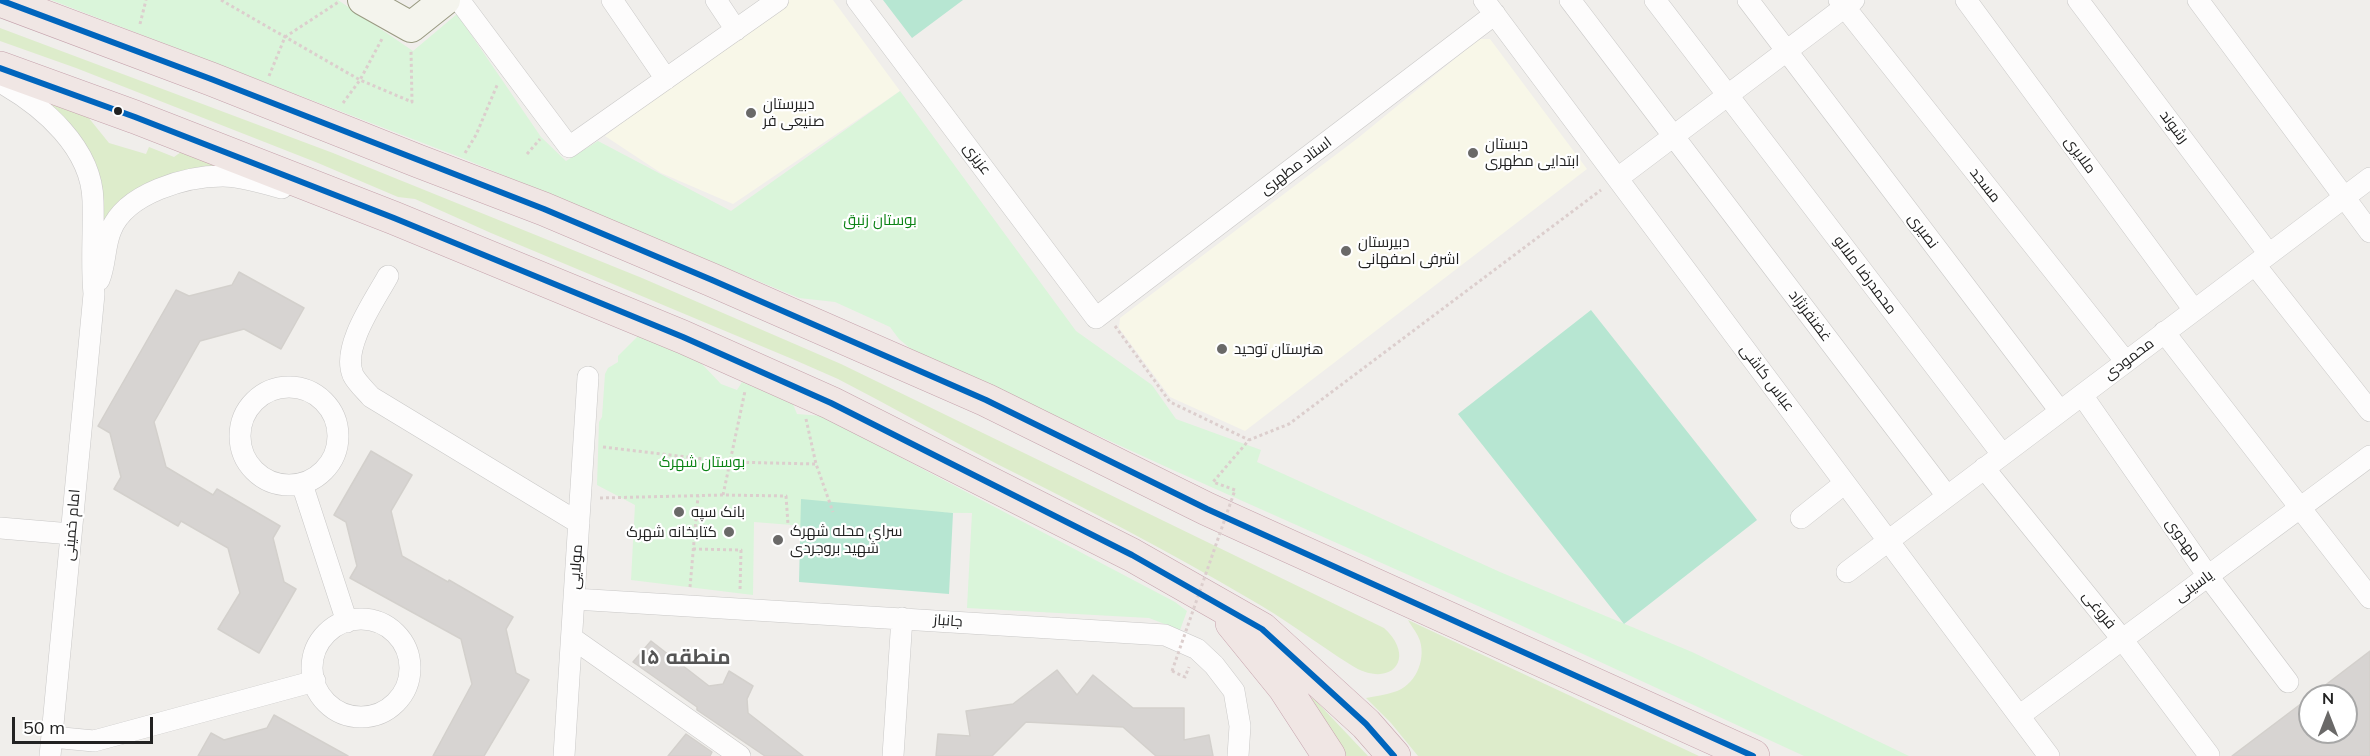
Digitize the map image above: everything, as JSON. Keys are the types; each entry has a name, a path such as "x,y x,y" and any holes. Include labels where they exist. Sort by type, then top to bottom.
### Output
{"highway":[{"path":"0,0 211,79 544,209 734,289 986,400 1207,509 1753,756"},
{"path":"0,68 211,146 394,218 683,337 831,403 1131,555 1262,629 1366,724 1394,756"},
{"path":"1212,599 1284,687 1329,756"}],"main road":[{"path":"363,0 393,19 445,0"}],"street":[{"path":"459,0 569,147 778,0"},
{"path":"612,0 666,80"},
{"path":"716,0 736,30"},
{"name":"عزیزی","path":"857,0 1101,315"},
{"name":"غضنفرنژاد","path":"1570,0 1947,496"},
{"name":"محمدرضا ملالو","path":"1655,0 2002,454"},
{"name":"نصیری","path":"1748,0 2060,411"},
{"name":"ملایری","path":"1965,0 2194,310"},
{"name":"رشوند","path":"2078,0 2370,411"},
{"path":"2198,0 2370,232"},
{"path":"1618,178 1786,51 1846,2"},
{"name":"مسجد","path":"1846,2 2126,362"},
{"name":"استاد مطهری","path":"1101,315 1490,7"},
{"name":"عباس کاشی","path":"1490,7 2049,756"},
{"path":"0,82 20,93 53,121 86,168 93,200 91,269 93,294"},
{"path":"93,294 103,270 110,231 120,216 149,194 167,185 224,176 247,179 394,218"},
{"name":"محمودی","path":"1847,572 2370,178"},
{"path":"388,276 355,337 351,353 353,375 371,397 579,523"},
{"name":"امام خمینی","path":"51,747 93,294"},
{"path":"2164,332 2370,598"},
{"name":"مولايی","path":"564,756 588,377"},
{"path":"281,388 304,390 324,402 334,416 338,433 336,449 329,464 317,476 302,484 285,486 269,482 255,472 245,460 240,445 240,430 244,414 253,402 266,392 281,388"},
{"name":"مهدوی","path":"2082,394 2208,576 2288,682"},
{"name":"یاسینی","path":"2019,716 2370,456"},
{"name":"فروغی","path":"1984,468 2122,639 2209,755"},
{"path":"1801,518 1845,483"},
{"path":"302,484 347,622"},
{"path":"0,528 71,534"},
{"name":"جانباز","path":"574,599 1165,635 1197,649 1214,665 1234,691 1240,726 1238,756"},
{"path":"893,756 902,618"},
{"path":"364,620 380,623 394,632 404,645 410,660 410,675 405,691 395,704 367,717 351,716 336,711 324,701 312,672 314,655 321,640 333,629 347,622 364,620"},
{"path":"572,638 740,756"},
{"path":"51,747 94,741 315,681"}],"path":[{"path":"138,32 146,0"},
{"path":"221,0 360,80 412,102 393,19"},
{"path":"266,82 285,37 341,0"},
{"path":"338,109 360,80 393,19"},
{"path":"462,158 476,135 499,78"},
{"path":"527,154 541,137"},
{"path":"1185,677 1172,671 1235,490 1213,482 1249,440 1289,423 1618,178"},
{"path":"1101,315 1170,402 1249,440"},
{"path":"723,495 747,384"},
{"path":"805,415 816,464 833,512"},
{"path":"584,445 729,462 816,464"},
{"path":"689,606 698,496"},
{"path":"580,498 786,496 788,524"},
{"path":"693,549 741,550 739,609"}],"shaded area":[{"name":"دبیرستان صنیعی فر","path":"783,0 833,0 900,91 733,204 661,173 605,136"},
{"path":"1479,39 1490,39 1587,169 1245,431 1170,397 1119,328 1120,318 1358,138"}],"green space":[{"name":"بوستان زنبق","path":"51,0 338,0 413,51 457,14 541,137 566,161 598,141 731,211 900,91 1076,331 1152,385 1176,419 1261,450 1257,462 1500,572 1692,652 1909,756 1804,756 912,350 890,327 835,302 799,298 462,158"},
{"path":"883,0 963,0 912,38"},
{"path":"0,28 333,153 642,278 841,364 1384,628 1399,650 1399,660 1395,668 1377,674 1365,672 1351,665 1274,614 1187,563 838,379 415,199 398,197 318,163 76,68 0,41"},
{"path":"29,94 88,117 109,143 146,154 149,147 174,157 181,152 219,164 213,171 104,228 99,199"},
{"path":"1591,310 1757,520 1624,624 1458,414"},
{"name":"بوستان شهرک","path":"638,336 700,362 721,384 737,390 742,382 793,404 797,414 822,416 1175,602 1187,611 1180,630 1149,618 967,608 972,513 833,512 805,526 754,522 753,595 631,580 635,505 597,485 599,422 602,417 605,374 608,368 618,362 618,356"},
{"path":"801,499 953,513 949,594 799,582"},
{"path":"1408,620 1699,756 1418,756 1391,723 1366,698 1401,689 1417,672 1421,657 1420,641"},
{"path":"1291,682 1316,701 1368,756 1338,756"}],"building":[{"path":"239,272 304,308 281,349 244,329 200,341 154,422 166,467 213,495 217,489 280,526 273,538 284,582 296,589 259,653 218,629 240,593 228,548 181,521 178,526 114,489 121,477 110,433 98,426 176,290 189,296 232,285"},
{"path":"371,451 412,475 391,511 402,556 513,617 506,629 516,673 529,680 484,756 433,756 472,684 461,639 350,578 357,566 346,522 334,515"},
{"path":"651,641 709,686 723,684 729,671 753,686 747,699 748,713 803,756 765,756 697,710 697,707 633,662"},
{"path":"2370,651 2370,756 2232,756 2298,706 2298,744 2358,744 2358,684 2327,684"},
{"path":"1057,670 1077,695 1093,675 1133,708 1184,708 1184,740 1209,735 1213,756 1156,756 1123,727 1026,722 992,756 936,756 938,734 970,736 966,711 1013,704"},
{"path":"274,715 348,756 198,756 211,733 224,740 267,728"},
{"path":"686,734 712,752 710,756 668,756"}],"transit line":[{"path":"0,0 211,79 544,209 712,280 986,400 1207,509 1753,756"},
{"path":"0,68 135,117 394,218 683,337 831,403 1132,555 1262,629 1366,724 1394,756"}],"place":[{"name":"دبیرستان صنیعی فر","path":"751,113"},
{"name":"دبستان ابتدایی مطهری","path":"1473,153"},
{"name":"دبیرستان اشرفی اصفهانی","path":"1346,251"},
{"name":"هنرستان توحید","path":"1222,349"},
{"name":"بانک سپه","path":"679,512"},
{"name":"کتابخانه شهرک","path":"729,532"},
{"name":"سرای محله شهرک شهید بروجردی","path":"778,540"}],"district":[{"name":"منطقه ۱۵","path":"685,658"}]}
